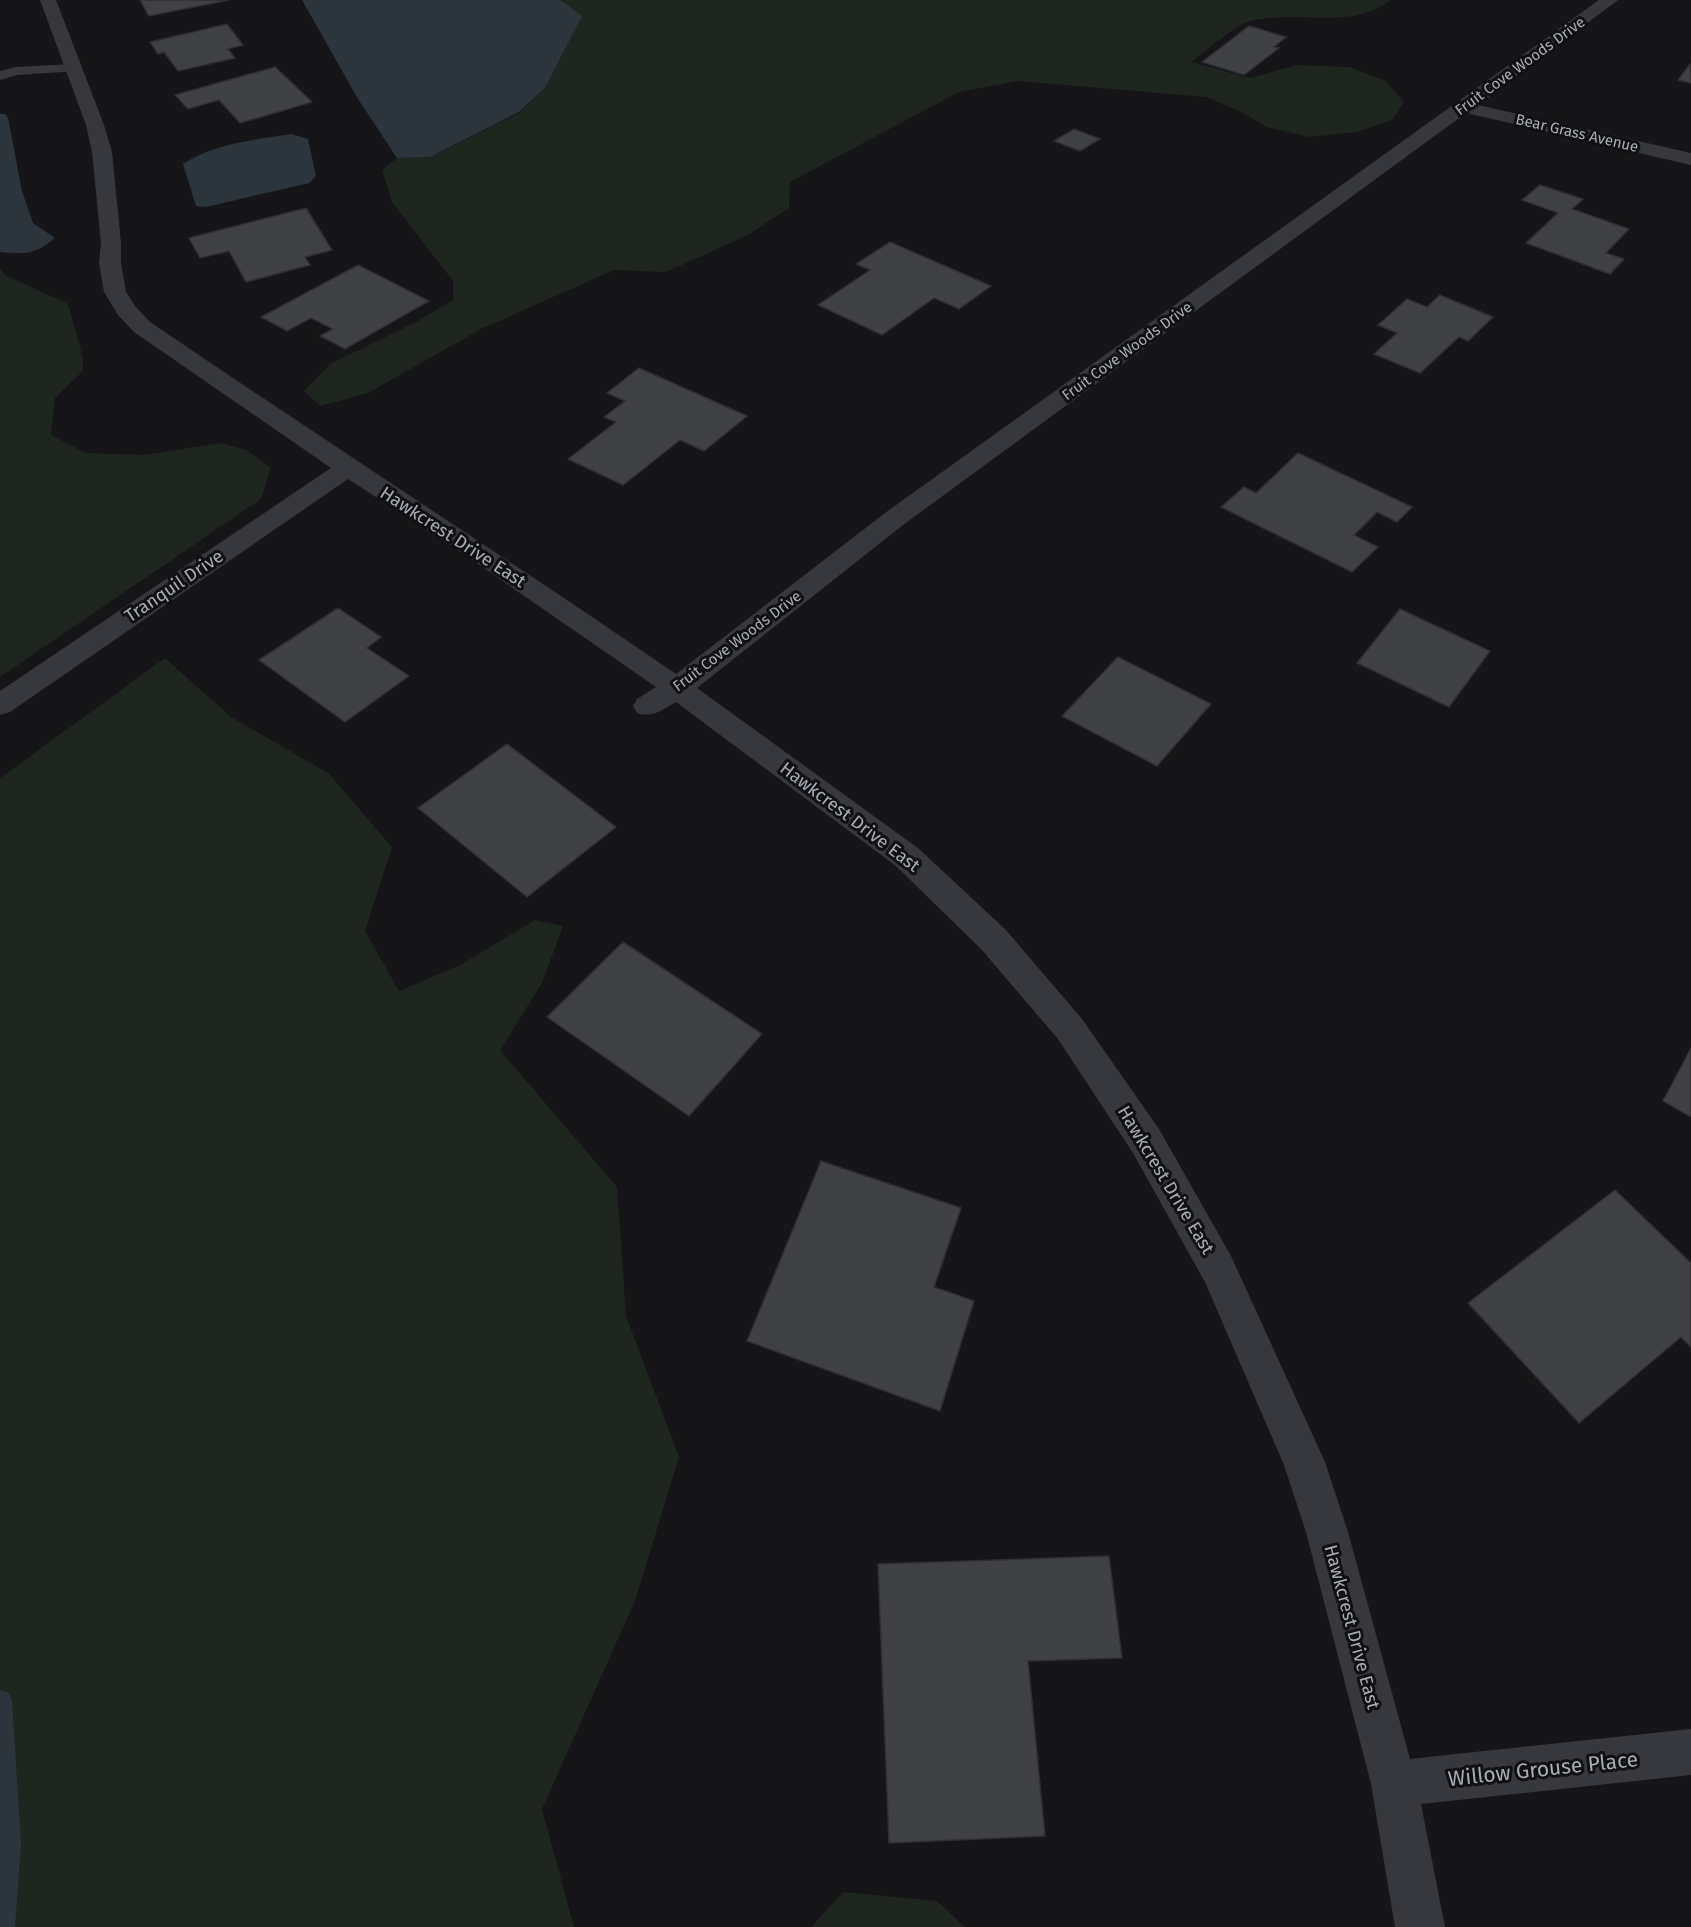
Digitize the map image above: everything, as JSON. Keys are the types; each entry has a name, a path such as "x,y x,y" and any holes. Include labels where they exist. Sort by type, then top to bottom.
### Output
{"street":[{"name":"Hawkcrest Drive East","path":"48,0 95,125 102,152 111,243 110,264 115,292 126,310 142,327 348,468 461,540 677,688 907,857 994,940 1070,1029 1146,1141 1218,1269 1304,1462 1327,1532 1394,1784 1420,1927"},
{"name":"Fruit Cove Woods Drive","path":"647,706 677,688 894,519 1610,0"},
{"name":"Bear Grass Avenue","path":"1464,107 1691,159"},
{"name":"Tranquil Drive","path":"0,705 348,468"},
{"name":"Willow Grouse Place","path":"1394,1784 1691,1752"}],"lane":[{"path":"0,76 16,71 73,68"}],"shaded area":[{"path":"302,0 560,0 582,16 545,88 519,112 430,157 397,158 358,99"},
{"path":"560,0 1391,0 1374,10 1357,15 1321,18 1265,18 1247,22 1227,34 1191,62 1250,78 1297,65 1349,67 1386,81 1404,102 1392,120 1357,132 1309,137 1267,127 1241,112 1206,97 1018,81 959,92 790,182 789,208 748,235 666,272 614,270 481,329 368,393 320,406 304,391 330,364 416,322 453,300 453,281 392,202 382,170 397,158 430,157 519,113 545,88 581,17"},
{"path":"0,114 5,114 8,118 22,191 33,223 55,238 41,248 29,252 0,252"},
{"path":"291,134 308,139 316,176 309,183 206,207 196,206 183,164 208,151 222,147"},
{"path":"0,268 5,275 68,304 83,358 83,371 55,398 51,435 86,453 144,455 221,443 247,450 271,468 261,499 0,677"},
{"path":"165,658 231,717 328,773 392,847 365,931 399,991 462,964 535,920 563,926 542,983 500,1050 617,1187 626,1316 679,1457 635,1601 542,1809 574,1927 0,1927 0,778"},
{"path":"843,1892 937,1901 965,1927 811,1927"}],"building":[{"path":"140,0 229,0 149,16"},
{"path":"227,24 243,45 228,49 235,58 178,71 164,52 158,54 150,42"},
{"path":"1249,26 1286,37 1274,47 1279,48 1244,75 1202,62"},
{"path":"1690,64 1691,83 1678,80"},
{"path":"275,67 312,102 240,123 219,100 188,109 175,95"},
{"path":"1074,129 1100,139 1080,151 1054,141"},
{"path":"1540,185 1583,199 1572,209 1629,229 1606,253 1624,259 1610,274 1526,243 1558,213 1522,200"},
{"path":"306,208 332,250 305,257 310,265 246,282 229,251 200,258 189,238"},
{"path":"890,242 991,286 959,309 934,298 882,335 818,305 870,270 856,264"},
{"path":"358,265 429,301 345,349 320,336 333,329 311,318 287,331 261,317"},
{"path":"1440,295 1493,317 1468,341 1459,337 1420,373 1374,354 1397,333 1378,325 1407,299 1427,307"},
{"path":"639,368 747,416 704,451 680,440 623,485 568,459 616,422 604,417 625,401 607,393"},
{"path":"1298,453 1412,507 1397,522 1377,512 1354,535 1378,547 1352,572 1221,507 1244,487 1256,493"},
{"path":"338,608 381,637 367,648 409,676 345,722 259,660"},
{"path":"1400,609 1490,651 1449,707 1357,663"},
{"path":"1118,657 1211,704 1157,766 1062,716"},
{"path":"507,744 616,827 527,897 418,808"},
{"path":"623,942 762,1034 689,1116 547,1017"},
{"path":"1691,1048 1691,1117 1663,1101"},
{"path":"821,1161 961,1208 934,1287 974,1301 940,1411 747,1341"},
{"path":"1615,1190 1691,1263 1691,1347 1681,1337 1579,1423 1468,1303"},
{"path":"1109,1556 1122,1658 1028,1661 1045,1836 889,1843 878,1564"}],"waterway":[{"path":"0,1702 8,1844 2,1927"}]}
